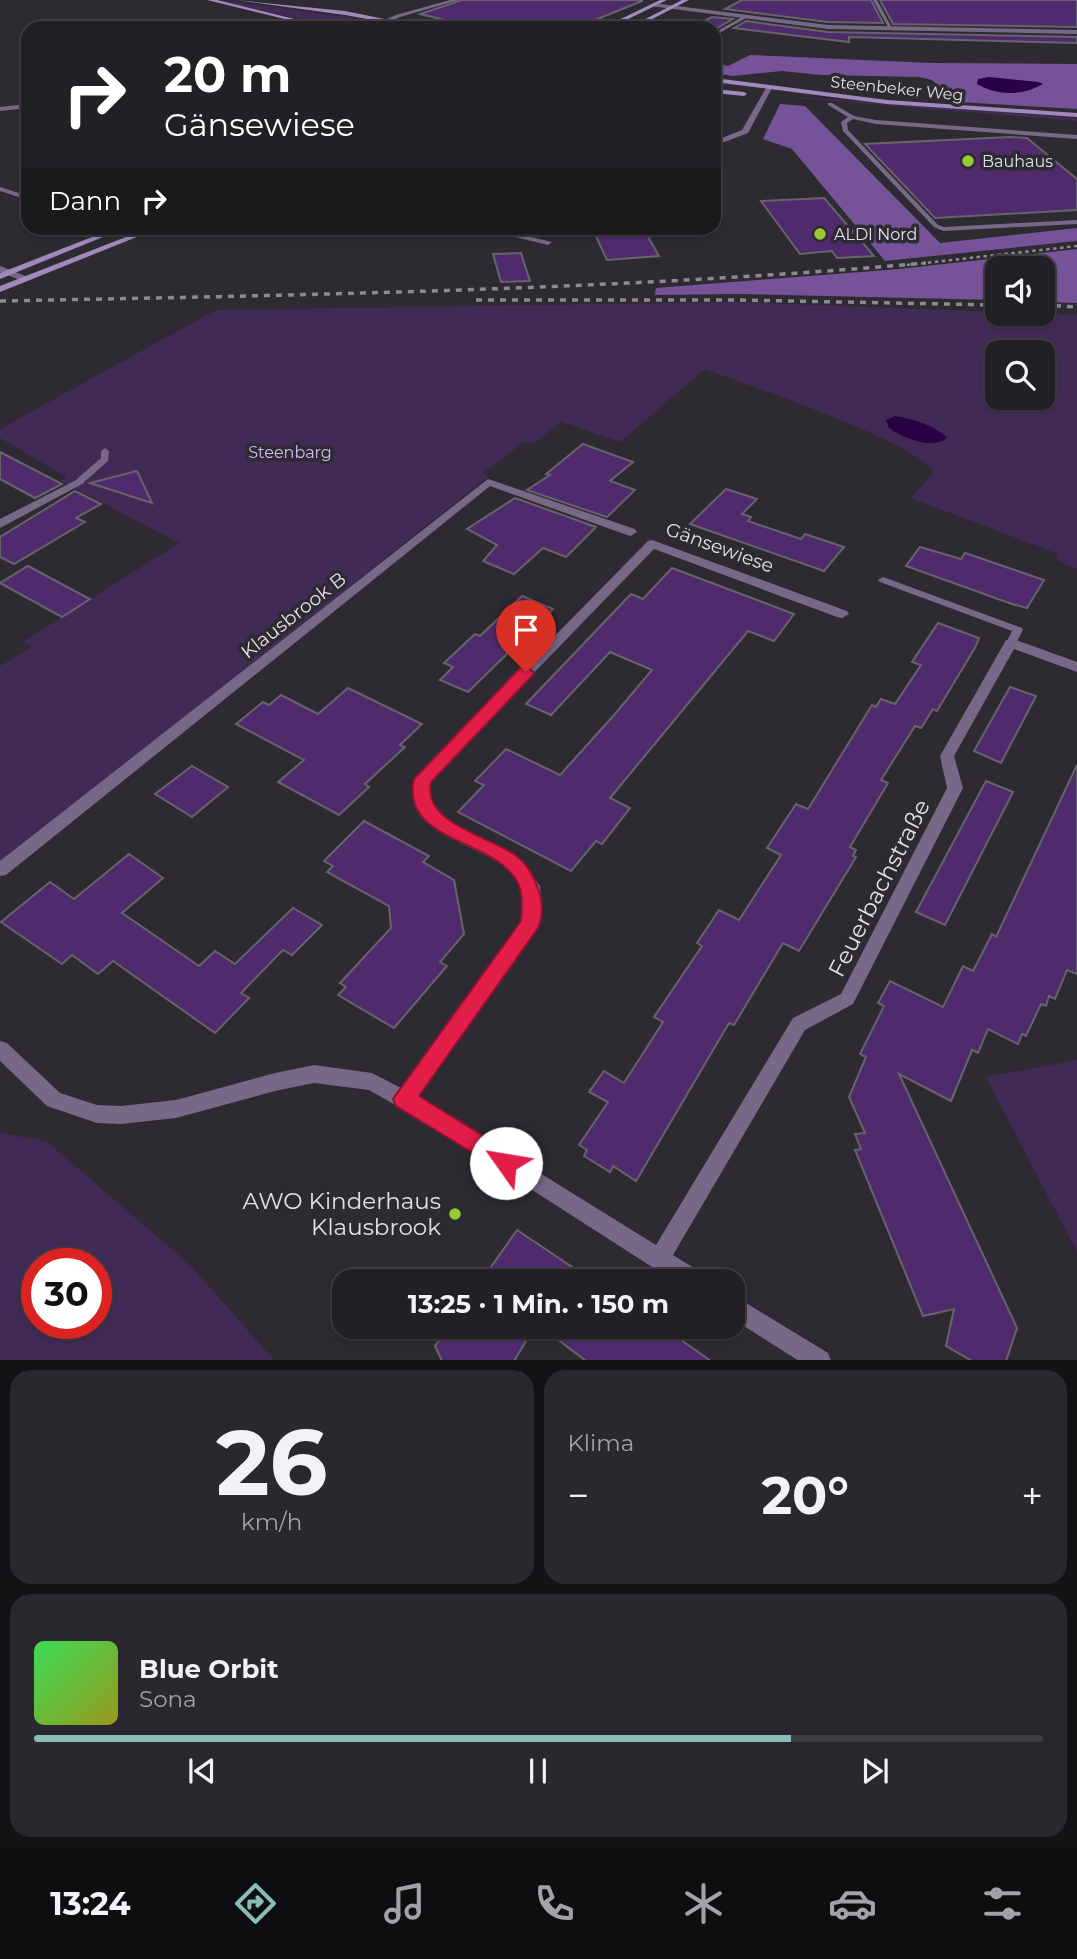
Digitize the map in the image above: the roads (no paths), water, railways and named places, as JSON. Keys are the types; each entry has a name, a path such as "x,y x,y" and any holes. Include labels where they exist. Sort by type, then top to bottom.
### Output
{"main road":[{"path":"210,0 298,21"},
{"path":"238,0 391,21"},
{"path":"619,21 664,0"},
{"path":"645,21 686,0"},
{"name":"Steenbeker Weg","path":"721,81 899,103 1077,115"},
{"name":"Steenbeker Weg","path":"721,92 830,104 1077,124"},
{"path":"0,276 5,271 100,235"},
{"path":"0,289 136,235"}],"street":[{"path":"391,21 398,16 456,0"},
{"path":"653,5 794,25 1077,32"},
{"path":"721,141 745,131 769,88"},
{"path":"516,235 548,242"},
{"path":"5,271 25,279"},
{"path":"0,524 80,481"},
{"name":"Klausbrook B","path":"0,870 488,482 631,532"},
{"name":"Gänsewiese","path":"404,1099 523,936 531,923 533,900 524,875 510,861 438,821 424,808 420,791 422,779 652,544 842,614"},
{"path":"1011,643 1077,667"},
{"name":"Feuerbachstraße","path":"659,1259 799,1024 847,999 956,788 947,757 1011,643"},
{"path":"0,1049 54,1100 97,1114 131,1114 176,1109 314,1074 372,1082 404,1099 675,1269"},
{"path":"745,1313 820,1360"}],"lane":[{"path":"875,0 891,29"},
{"path":"721,31 744,18"},
{"path":"830,104 852,117 914,125 1077,136"},
{"path":"0,109 21,107"},
{"path":"852,117 844,122 845,130 936,226 943,229 1077,222"},
{"path":"0,189 21,196"},
{"path":"80,481 105,459 105,451"},
{"path":"883,580 1018,630 1011,643"}],"railway":[{"path":"922,263 1077,246"},
{"path":"0,301 579,285 922,263"},
{"path":"907,265 922,263"},
{"path":"476,300 738,300 985,305"},
{"path":"1055,306 1077,307"}],"place":[{"name":"Bauhaus","path":"968,161"},
{"name":"ALDI Nord","path":"820,234"},
{"name":"AWO Kinderhaus Klausbrook","path":"455,1214"}],"park label":[{"name":"Steenbarg","path":"290,452"}]}
